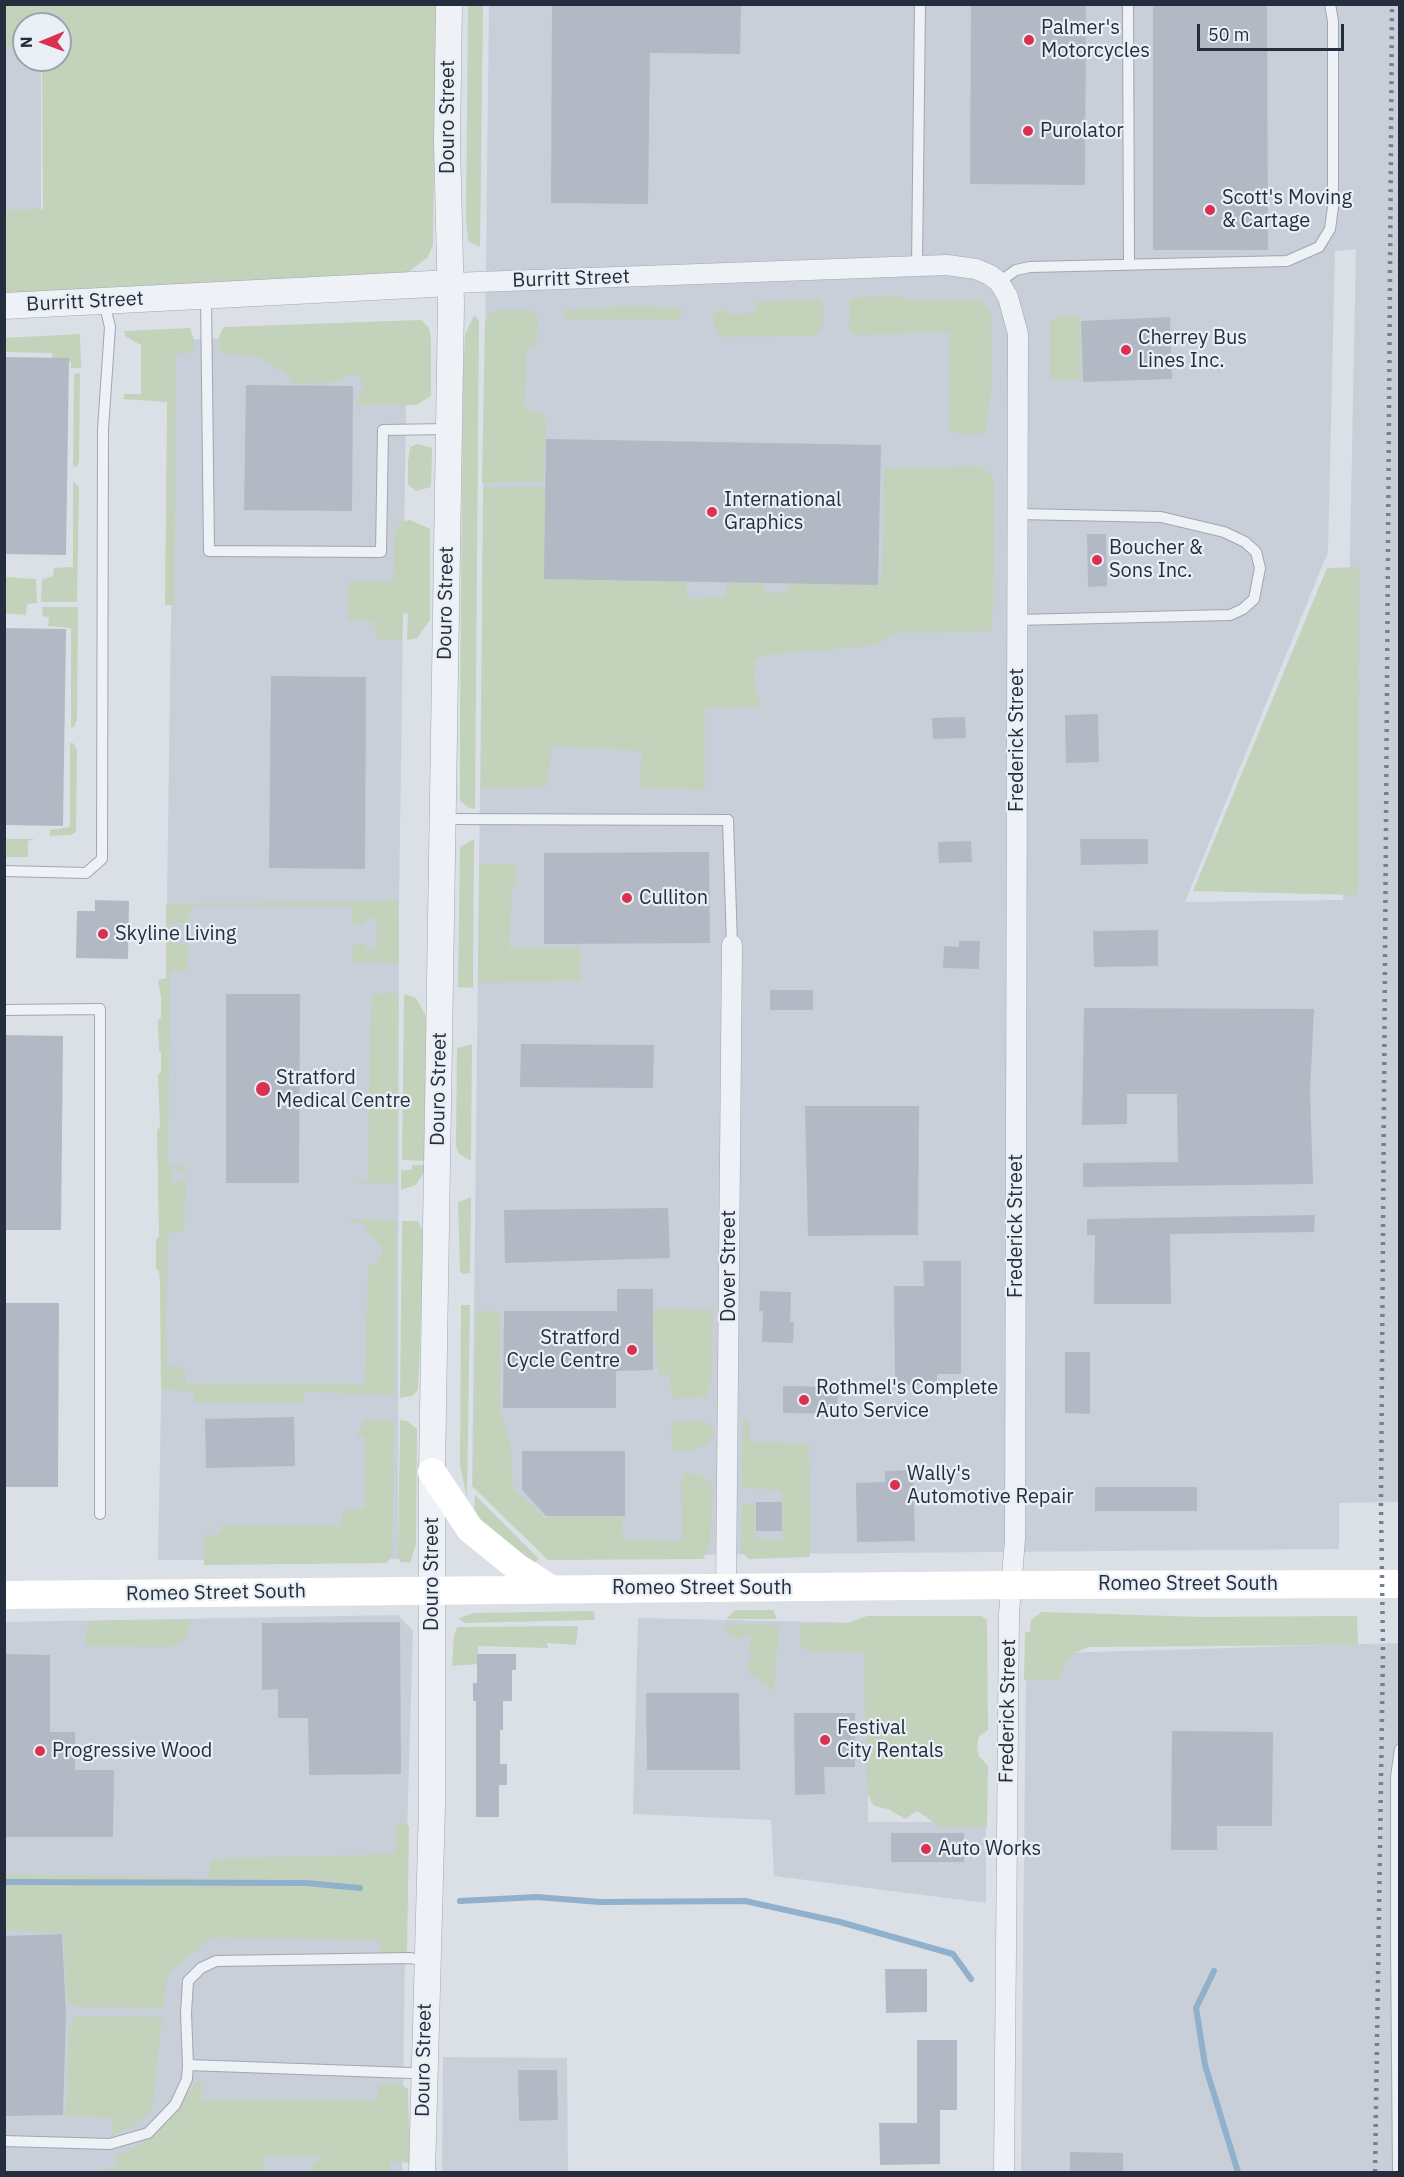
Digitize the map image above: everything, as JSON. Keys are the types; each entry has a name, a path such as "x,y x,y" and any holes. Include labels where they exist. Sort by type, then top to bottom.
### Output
{"main road":[{"path":"432,1473 470,1528 518,1568 551,1589"},
{"name":"Romeo Street South","path":"4,1595 726,1587 1400,1584"}],"street":[{"name":"Douro Street","path":"422,2172 423,2068 432,1805 432,1473 451,283 447,142 449,4"},
{"name":"Burritt Street","path":"4,306 451,283 916,266 962,266 983,272 999,282"},
{"name":"Frederick Street","path":"999,282 1008,297 1018,334 1016,1495 1011,1585 1004,2172"},
{"name":"Dover Street","path":"726,1587 732,945"}],"lane":[{"path":"916,266 920,4"},
{"path":"1128,4 1129,264"},
{"path":"999,282 1016,270 1030,267 1287,261 1319,248 1330,229 1333,207 1333,21 1330,4"},
{"path":"206,296 209,551 381,552 383,430 449,429"},
{"path":"4,871 86,873 102,859 102,429 110,327 104,302"},
{"path":"1017,620 1230,615 1244,609 1254,599 1260,568 1256,552 1245,542 1224,532 1161,517 1018,514"},
{"path":"443,819 728,820 732,945"},
{"path":"4,1010 100,1010 100,1514"},
{"path":"1398,2172 1396,1777 1400,1749"},
{"path":"4,2141 110,2144 148,2133 175,2105 187,2079 188,1981 201,1968 216,1961 411,1958 426,1962"},
{"path":"188,2065 411,2073 423,2068"}],"shaded area":[{"path":"5,5 12,12 12,72 41,72 41,271 5,273"},
{"path":"489,5 1399,5 1399,1502 1339,1503 1339,1549 547,1556 472,1486","holes":["1356,249 1343,900 1185,902 1328,552 1335,251"]},
{"path":"407,333 399,905 398,1559 158,1560 169,977 166,969 175,340"},
{"path":"398,1615 413,1631 406,1868 402,2172 5,2172 4,1622"},
{"path":"638,1618 867,1623 868,1822 986,1822 986,1903 774,1876 771,1820 633,1814"},
{"path":"1399,1643 1399,2172 1021,2172 1026,1654"},
{"path":"443,2057 567,2058 568,2172 442,2172"}],"green space":[{"path":"5,5 436,5 433,245 428,257 407,273 5,295 5,210 43,209 42,72 72,72 72,12 12,12 12,47 5,47"},
{"path":"468,5 483,5 480,247 468,241 466,219"},
{"path":"899,296 911,301 969,299 982,302 991,312 992,386 985,434 949,433 949,332 853,335 849,331 850,298"},
{"path":"818,299 823,305 823,328 816,336 721,337 714,328 713,314 721,310 736,315 755,311 758,302"},
{"path":"624,306 680,307 682,312 679,320 564,319 564,310"},
{"path":"535,311 538,320 536,346 526,348 525,410 541,412 546,423 543,482 482,483 485,322 490,312"},
{"path":"1080,315 1081,380 1050,380 1050,322 1058,317"},
{"path":"474,316 479,320 475,809 469,808 460,801 463,381 465,334"},
{"path":"421,320 429,328 431,340 431,396 416,405 356,405 364,384 358,376 349,374 338,382 293,384 286,374 258,357 222,353 218,346 219,336 224,327"},
{"path":"190,328 194,340 193,352 176,354 174,605 165,605 167,402 123,399 125,394 141,394 141,345 125,336 124,331"},
{"path":"80,334 81,368 71,368 71,362 53,361 52,353 5,352 4,338"},
{"path":"80,373 79,461 77,467 73,466 74,374"},
{"path":"417,444 432,448 431,487 416,491 408,484 408,462 410,447"},
{"path":"980,466 992,476 994,486 992,627 987,632 895,633 871,646 764,655 755,661 754,680 761,706 705,709 705,790 640,788 642,751 552,746 547,787 481,788 483,487 544,487 685,581 689,599 725,598 727,582 765,584 765,593 787,593 786,585 882,578 884,468"},
{"path":"73,482 79,487 77,602 41,602 42,580 53,576 54,568 73,567"},
{"path":"410,520 430,529 430,620 417,638 407,640 408,614 403,613 402,640 377,639 374,622 348,620 349,582 393,582 395,529 401,522"},
{"path":"1359,567 1358,895 1193,891 1327,568"},
{"path":"5,577 36,579 37,603 27,604 26,615 5,613"},
{"path":"43,607 78,607 77,720 74,727 71,727 71,628 48,626 49,617 42,616"},
{"path":"70,743 73,743 77,750 76,832 71,835 50,836 50,830 70,827"},
{"path":"4,839 35,839 28,841 28,857 5,857"},
{"path":"474,839 473,988 458,987 460,847"},
{"path":"479,864 517,864 516,884 512,885 509,948 580,947 581,981 478,983"},
{"path":"398,901 399,963 353,962 352,948 355,943 365,945 366,949 375,949 378,926 372,917 366,918 364,924 353,924 350,906 191,906 188,922 171,924 171,942 188,945 188,968 170,971 168,1166 185,1166 185,1173 171,1169 172,1184 186,1179 184,1232 168,1233 166,1316 167,1366 184,1367 186,1384 365,1384 368,1266 375,1264 382,1256 381,1247 368,1233 365,1224 362,1222 351,1224 349,1219 396,1220 395,1395 304,1392 303,1402 194,1402 194,1391 161,1390 160,1282 159,1271 156,1269 156,1239 159,1237 158,1074 161,1072 158,1020 161,1018 161,997 158,980 166,978 166,904"},
{"path":"398,993 397,1183 353,1183 368,1181 371,994"},
{"path":"404,994 416,998 426,1016 424,1161 402,1160"},
{"path":"472,1044 471,1161 459,1154 456,1147 457,1048"},
{"path":"412,1165 425,1165 424,1172 416,1185 401,1190 401,1170 412,1170"},
{"path":"471,1197 470,1273 462,1274 458,1202"},
{"path":"402,1221 418,1221 424,1235 418,1390 412,1396 400,1398"},
{"path":"461,1305 470,1305 467,1499 460,1465"},
{"path":"653,1309 713,1310 711,1383 706,1397 673,1399 669,1375 658,1375"},
{"path":"476,1310 500,1312 500,1408 511,1450 513,1488 544,1517 622,1517 623,1539 682,1541 681,1481 684,1473 700,1474 713,1486 710,1543 703,1559 548,1560 473,1487"},
{"path":"743,1418 749,1419 750,1442 809,1443 810,1557 749,1559 741,1552 742,1504 755,1504 755,1538 782,1541 783,1521 782,1491 741,1487"},
{"path":"365,1420 394,1421 392,1557 387,1563 204,1565 205,1533 211,1536 217,1534 221,1531 222,1525 339,1526 344,1509 365,1509 365,1436 356,1436"},
{"path":"400,1420 407,1421 417,1429 416,1544 410,1563 400,1562 398,1557"},
{"path":"704,1421 714,1431 713,1437 704,1446 689,1451 672,1449 671,1422"},
{"path":"475,1495 539,1559 534,1563 502,1545 474,1512"},
{"path":"735,1610 773,1610 777,1619 726,1619"},
{"path":"594,1611 595,1620 464,1623 459,1618 474,1613"},
{"path":"1042,1612 1203,1617 1357,1616 1358,1645 1088,1647 1074,1653 1062,1668 1061,1679 1024,1680 1025,1632 1030,1632 1031,1620"},
{"path":"867,1616 981,1616 987,1620 988,1730 979,1736 977,1747 979,1756 988,1766 987,1827 941,1827 917,1811 905,1819 888,1809 874,1806 867,1794 864,1653 806,1651 800,1643 800,1624 848,1623"},
{"path":"191,1620 187,1637 172,1647 86,1646 88,1621"},
{"path":"725,1625 779,1625 774,1691 749,1673 748,1659 754,1656 748,1649 752,1638 749,1635 736,1639 733,1633 726,1633"},
{"path":"578,1626 576,1645 547,1643 548,1648 478,1646 479,1664 452,1666 454,1636 457,1627"},
{"path":"401,1822 409,1826 407,1953 401,1957 380,1955 379,1940 213,1937 168,1973 163,2008 67,2006 64,1934 5,1930 4,1874 208,1878 211,1859 395,1854 395,1827"},
{"path":"76,2016 162,2017 152,2111 132,2127 113,2135 111,2118 66,2116 69,2026"},
{"path":"198,2080 201,2080 201,2099 378,2100 379,2084 399,2084 408,2089 410,2163 390,2161 390,2172 307,2172 322,2156 264,2157 262,2172 81,2172 112,2168 117,2164 115,2155 127,2152 151,2137 171,2117"}],"building":[{"path":"552,4 741,4 740,54 650,53 648,204 551,203"},
{"path":"971,4 1086,4 1085,185 970,184"},
{"path":"1153,4 1267,4 1268,250 1153,250"},
{"name":"Cherrey Bus Lines Inc.","path":"1170,317 1172,379 1083,382 1081,321"},
{"path":"5,357 69,358 66,555 4,554"},
{"path":"246,385 353,386 352,511 244,510"},
{"name":"International Graphics","path":"546,439 881,445 878,585 544,579"},
{"name":"Boucher & Sons Inc.","path":"1087,534 1106,534 1107,586 1088,587"},
{"path":"4,628 66,629 63,826 4,825"},
{"path":"271,676 366,677 365,869 269,868"},
{"path":"1098,714 1099,762 1066,763 1065,715"},
{"path":"965,717 966,738 933,739 932,718"},
{"path":"1080,839 1148,839 1148,864 1081,865"},
{"path":"971,841 972,862 939,863 938,842"},
{"name":"Culliton","path":"709,852 710,943 544,944 544,853"},
{"name":"Skyline Living","path":"95,900 129,901 128,959 76,958 77,911 95,911"},
{"path":"1158,930 1158,966 1094,967 1093,931"},
{"path":"959,941 980,941 979,969 943,968 944,946 959,947"},
{"path":"770,990 813,990 813,1010 770,1010"},
{"name":"Stratford Medical Centre","path":"226,994 300,994 299,1183 226,1183"},
{"path":"1084,1008 1314,1009 1310,1092 1313,1184 1083,1187 1083,1163 1178,1162 1177,1094 1127,1094 1127,1124 1082,1125"},
{"path":"4,1035 63,1036 61,1230 4,1230"},
{"path":"521,1044 654,1045 653,1088 520,1087"},
{"path":"805,1106 919,1106 918,1235 808,1236"},
{"path":"668,1208 670,1258 505,1263 504,1210"},
{"path":"1315,1215 1314,1232 1170,1234 1171,1304 1094,1304 1095,1235 1087,1235 1087,1219"},
{"path":"923,1261 961,1261 961,1374 937,1374 937,1385 895,1385 894,1286 924,1286"},
{"path":"617,1289 653,1289 653,1370 616,1371 616,1408 503,1408 504,1311 617,1311"},
{"path":"760,1291 791,1292 790,1322 794,1322 793,1343 762,1342 763,1311 759,1311"},
{"path":"4,1303 59,1303 58,1487 4,1487"},
{"path":"1065,1352 1090,1352 1090,1414 1065,1413"},
{"path":"783,1386 838,1387 837,1414 783,1413"},
{"path":"294,1417 295,1466 206,1468 205,1419"},
{"path":"522,1451 625,1451 625,1516 546,1516 522,1490"},
{"path":"913,1470 915,1541 857,1542 856,1483 885,1482 885,1471"},
{"path":"1095,1487 1197,1487 1197,1511 1095,1511"},
{"path":"756,1502 782,1502 782,1531 756,1531"},
{"path":"400,1622 401,1774 309,1775 308,1718 278,1718 278,1689 262,1690 262,1623"},
{"name":"Progressive Wood","path":"4,1654 50,1655 50,1732 75,1732 75,1770 114,1770 113,1837 4,1837"},
{"path":"477,1654 516,1654 516,1670 512,1670 512,1701 503,1701 500,1764 507,1764 507,1785 499,1785 499,1817 476,1817 476,1701 473,1701 473,1683 477,1683"},
{"path":"646,1693 739,1693 740,1770 647,1770"},
{"name":"Festival City Rentals","path":"794,1713 855,1713 855,1767 824,1767 825,1794 795,1795"},
{"path":"1172,1731 1273,1732 1272,1826 1217,1826 1217,1850 1171,1850"},
{"path":"891,1833 964,1833 964,1862 891,1862"},
{"path":"62,1934 66,2014 63,2115 4,2116 4,1936"},
{"path":"885,1969 927,1969 927,2012 886,2013"},
{"path":"917,2040 957,2040 957,2110 940,2110 940,2164 880,2165 879,2123 917,2123"},
{"path":"518,2070 557,2070 558,2120 519,2121"},
{"path":"1070,2152 1123,2153 1123,2172 1070,2172"}],"waterway":[{"path":"4,1882 306,1883 360,1888"},
{"path":"460,1901 537,1897 600,1902 745,1901 840,1922 953,1954 971,1979"},
{"path":"1214,1971 1196,2008 1205,2065 1238,2172"}],"railway":[{"path":"1375,2172 1383,1650 1381,1505 1392,4"}],"place":[{"name":"Palmer's Motorcycles","path":"1029,40"},
{"name":"Purolator","path":"1028,131"},
{"name":"Scott's Moving & Cartage","path":"1210,210"},
{"name":"Cherrey Bus Lines Inc.","path":"1126,350"},
{"name":"International Graphics","path":"712,512"},
{"name":"Boucher & Sons Inc.","path":"1097,560"},
{"name":"Culliton","path":"627,898"},
{"name":"Skyline Living","path":"103,934"},
{"name":"Stratford Medical Centre","path":"263,1089"},
{"name":"Stratford Cycle Centre","path":"632,1350"},
{"name":"Rothmel's Complete Auto Service","path":"804,1400"},
{"name":"Wally's Automotive Repair","path":"895,1485"},
{"name":"Festival City Rentals","path":"825,1740"},
{"name":"Progressive Wood","path":"40,1751"},
{"name":"Auto Works","path":"926,1849"}]}
